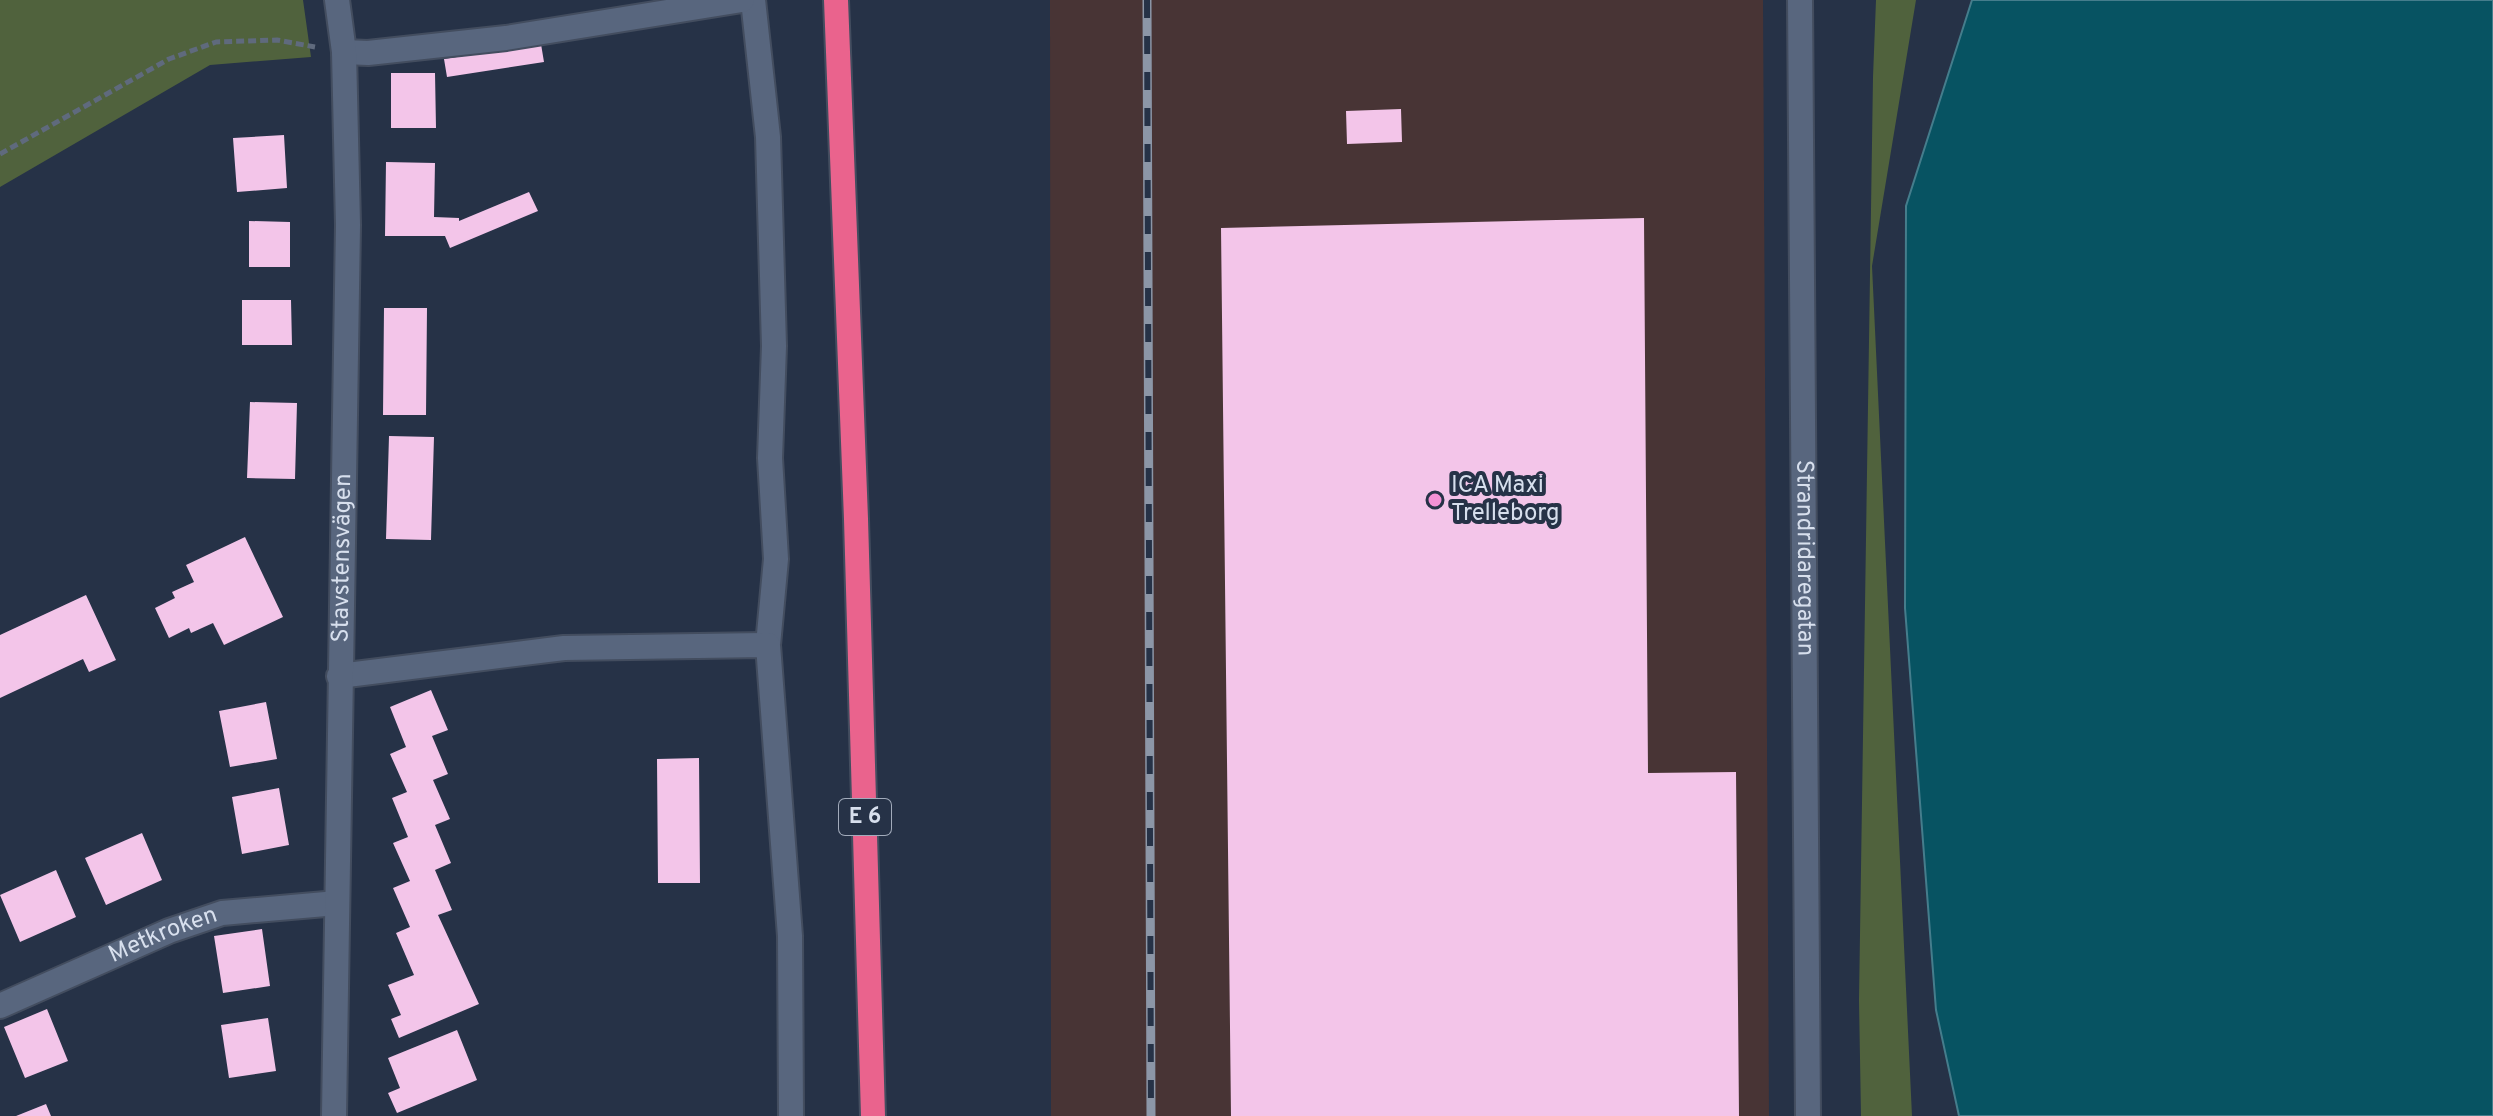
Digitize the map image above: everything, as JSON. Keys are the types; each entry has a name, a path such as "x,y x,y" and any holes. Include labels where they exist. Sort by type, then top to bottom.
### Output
{"highway":[{"name":"E 6","path":"839,0 873,1116"}],"street":[{"name":"Stavstensvägen","path":"334,1116 348,225 344,52 337,0"},
{"path":"344,52 368,53 506,38 742,0"},
{"path":"753,0 768,137 774,346 770,458 776,559 768,645 790,936 791,1116"},
{"name":"Strandridaregatan","path":"1800,0 1808,1116"},
{"path":"339,676 564,648 768,645"},
{"name":"Metkroken","path":"0,1006 169,931 222,913 337,903"}],"path":[{"path":"0,154 169,59 216,42 277,40 344,52"}],"shaded area":[{"path":"0,0 303,0 311,57 210,65 0,187"},
{"path":"1050,0 1763,0 1769,1116 1051,1116"},
{"path":"1876,0 1916,0 1872,266 1912,1116 1861,1116 1859,1000"},
{"path":"1972,0 2493,0 2493,1116 1959,1116 1936,1010 1905,608 1906,206"}],"building":[{"path":"541,44 544,62 447,77 444,59"},
{"path":"391,73 435,73 436,128 391,128"},
{"path":"1401,109 1402,142 1347,144 1346,111"},
{"path":"284,135 287,188 237,192 233,138"},
{"path":"386,162 435,163 434,217 459,218 459,221 529,192 538,211 450,248 445,236 385,236"},
{"name":"ICA Maxi Trelleborg","path":"1644,218 1648,773 1736,772 1739,1116 1231,1116 1221,228"},
{"path":"249,221 290,222 290,267 249,267"},
{"path":"242,300 291,300 292,345 242,345"},
{"path":"384,308 427,308 426,415 383,415"},
{"path":"250,402 297,403 295,479 247,478"},
{"path":"389,436 434,437 431,540 386,539"},
{"path":"245,537 283,617 224,645 213,623 191,633 189,628 169,638 155,608 175,598 172,592 194,582 186,565"},
{"path":"86,595 116,660 89,672 83,659 0,698 0,635"},
{"path":"431,690 448,730 432,736 448,774 433,780 450,819 435,825 451,863 435,870 452,910 438,915 479,1004 399,1038 391,1019 401,1015 388,985 414,975 396,933 410,927 393,888 410,881 393,843 408,837 392,798 407,792 390,754 406,747 390,707"},
{"path":"266,702 277,759 230,767 219,711"},
{"path":"699,758 700,883 658,883 657,759"},
{"path":"279,788 289,845 242,854 232,797"},
{"path":"142,833 162,880 106,905 85,858"},
{"path":"56,870 76,917 20,942 0,895"},
{"path":"262,929 270,986 223,993 214,936"},
{"path":"47,1009 68,1061 25,1078 4,1027"},
{"path":"268,1018 276,1071 229,1078 221,1025"},
{"path":"457,1030 477,1080 397,1113 388,1093 400,1088 388,1058"},
{"path":"46,1104 51,1116 16,1116"}],"railway":[{"path":"1147,0 1151,1116"}],"place":[{"name":"ICA Maxi Trelleborg","path":"1435,500"}]}
